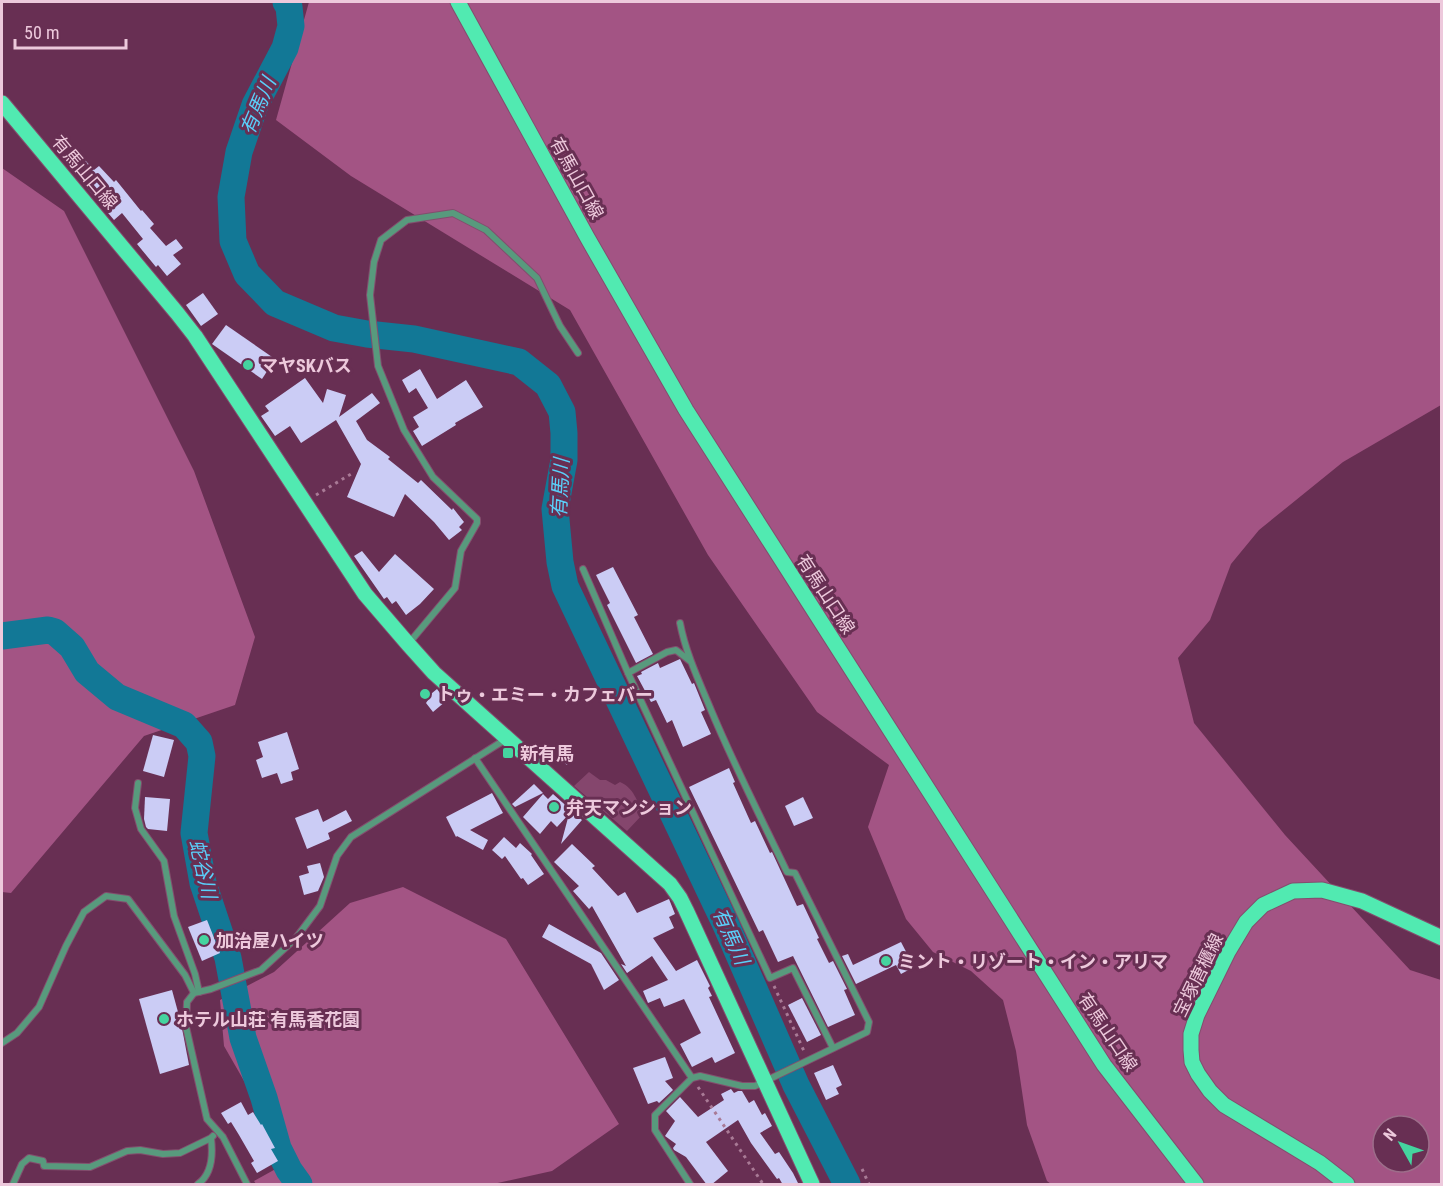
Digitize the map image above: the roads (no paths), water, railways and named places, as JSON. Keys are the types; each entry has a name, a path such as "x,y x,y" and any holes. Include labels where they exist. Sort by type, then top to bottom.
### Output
{"main road":[{"name":"有馬山口線","path":"458,2 587,237 686,410 1104,1065 1196,1185"},
{"name":"有馬山口線","path":"2,103 195,336 365,594 434,673 670,884 683,904 770,1079 812,1185"},
{"name":"宝塚唐櫃線","path":"1347,1185 1320,1163 1224,1104 1210,1091 1192,1062 1191,1034 1197,1015 1228,952 1246,922 1263,905 1293,891 1322,890 1362,901 1442,938"}],"street":[{"path":"408,644 455,588 460,551 477,523 477,519 433,477 404,430 378,366 370,295 374,262 381,240 407,220 453,213 486,230 537,278 560,326 578,352"},
{"path":"583,569 628,673 770,978 793,968 833,1048"},
{"path":"680,623 682,638 690,661 728,751 787,872 795,873 869,1022 867,1032 755,1086 742,1086 700,1076 692,1078 655,1115 655,1130 690,1185"},
{"path":"628,673 667,652 676,650 690,661"},
{"path":"247,1185 224,1137 207,1119 186,1027 187,1002 197,993 255,972 273,960 296,938 320,906 337,856 351,837 506,739"},
{"path":"475,758 692,1078"},
{"path":"138,783 135,808 141,829 164,861 174,916 195,974 197,993"},
{"path":"2,1043 17,1033 39,1007 84,912 106,896 129,899 197,993"},
{"path":"13,1185 22,1164 29,1158 43,1161 44,1166 90,1167 127,1151 180,1153 211,1138 218,1131"},
{"path":"198,1185 205,1179 208,1172 212,1148 211,1138"}],"waterway":[{"name":"有馬川","path":"286,2 289,7 291,26 285,48 255,105 239,152 231,197 233,241 247,274 275,303 334,328 414,339 519,362 548,385 562,412 564,433 564,460 555,509 560,562 565,586 726,925 796,1085 847,1184"},
{"name":"蛇谷川","path":"2,636 48,630 55,632 72,647 87,672 117,697 184,725 199,742 202,756 194,833 203,883 228,958 243,1038 264,1098 278,1148 299,1184"}],"place":[{"name":"マヤSKバス","path":"248,365"},
{"name":"トゥ・エミー・カフェバー","path":"425,694"},
{"name":"新有馬","path":"508,753"},
{"name":"弁天マンション","path":"554,807"},
{"name":"加治屋ハイツ","path":"204,940"},
{"name":"ミント・リゾート・イン・アリマ","path":"886,961"},
{"name":"ホテル山荘 有馬香花園","path":"164,1019"}]}
